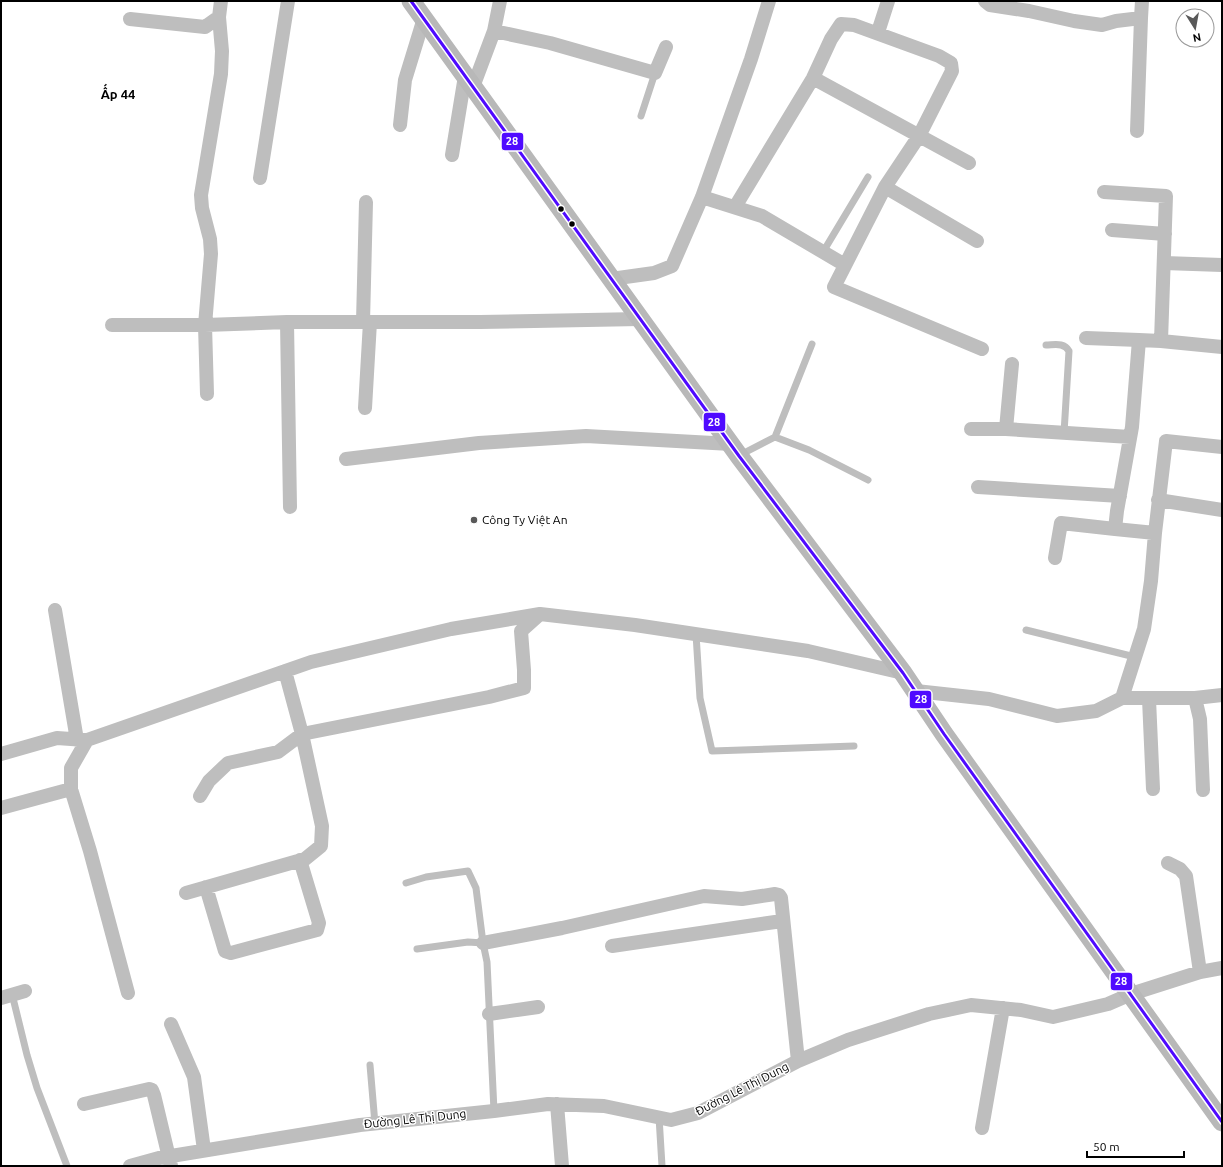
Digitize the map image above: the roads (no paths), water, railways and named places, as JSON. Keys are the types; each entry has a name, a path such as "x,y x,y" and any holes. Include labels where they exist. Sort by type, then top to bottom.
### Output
{"main road":[{"path":"411,1 735,450 903,673 944,734 1219,1114"}],"street":[{"path":"208,394 205,326 211,254 210,239 202,208 201,195 221,74 222,51 219,17 221,1"},
{"path":"260,178 288,1"},
{"path":"452,155 469,81 494,30 500,1"},
{"path":"611,279 654,273 672,266 702,197 751,59 769,1"},
{"path":"876,32 879,29 888,1"},
{"path":"985,1 990,5 1102,25 1116,21 1141,18"},
{"path":"1137,131 1142,1"},
{"path":"130,19 206,27 219,17"},
{"path":"400,125 405,80 424,18"},
{"path":"735,207 813,78 831,39 841,24 854,25 876,32 939,56 951,63 952,71 919,136 885,187 834,287 982,349"},
{"path":"494,30 550,43 655,72 666,47"},
{"path":"813,78 969,163"},
{"path":"885,187 977,241"},
{"path":"1104,192 1166,196 1161,341"},
{"path":"702,197 762,216 845,265"},
{"path":"365,408 367,322 366,202"},
{"path":"1112,230 1165,234"},
{"path":"1164,263 1222,265"},
{"path":"112,325 205,326 287,322 480,322 640,319"},
{"path":"287,322 290,507"},
{"path":"1086,338 1161,341 1222,347"},
{"path":"1116,529 1130,437 1139,340"},
{"path":"1006,429 1012,364"},
{"path":"971,429 1006,429 1064,434 1130,437"},
{"path":"346,458 479,443 586,436 735,450"},
{"path":"1122,698 1144,629 1151,581 1158,500 1166,441 1222,447"},
{"path":"978,487 1120,496"},
{"path":"1158,500 1222,510"},
{"path":"1056,558 1061,523 1155,533"},
{"path":"55,610 82,740 71,768 71,789 90,851 128,993"},
{"path":"1,754 57,738 82,740 310,662 451,629 540,614 696,634 808,652 903,673"},
{"path":"200,796 209,781 228,763 278,752 302,734 489,697 524,688 521,631 540,614"},
{"path":"186,893 306,859 322,846 322,826 302,734 285,671"},
{"path":"916,691 989,699 1057,716 1096,711 1122,698 1195,698 1222,695"},
{"path":"1195,698 1200,719 1202,790"},
{"path":"1149,699 1153,789"},
{"path":"1,808 71,789"},
{"path":"206,887 225,951 231,953 317,930 319,924 300,860"},
{"path":"1168,863 1180,869 1186,876 1200,972"},
{"path":"483,943 562,928 704,896 742,899 775,894 779,895 781,898 782,921 798,1061"},
{"path":"612,946 782,921"},
{"name":"Đường Lê Thị Dung","path":"130,1166 170,1161 204,1150 375,1124 548,1104 604,1106 671,1120 698,1114 798,1061 848,1040 929,1014 970,1005 1021,1010 1053,1017 1108,1004 1131,994 1200,972 1222,968"},
{"path":"488,1014 538,1007"},
{"path":"982,1128 1003,1008"},
{"path":"171,1024 194,1077 204,1150"},
{"path":"84,1104 149,1089 152,1090 170,1161"},
{"path":"557,1104 562,1166"}],"lane":[{"path":"641,116 655,72"},
{"path":"823,252 868,177"},
{"path":"775,437 812,344"},
{"path":"1046,345 1063,345 1067,347 1069,351 1064,434"},
{"path":"735,450 775,437 809,450 868,480"},
{"path":"1026,630 1135,657"},
{"path":"696,634 700,698 712,751 854,746"},
{"path":"406,883 426,877 468,871 476,888 486,962 494,1111"},
{"path":"417,949 468,942 483,943"},
{"path":"13,994 27,1055 37,1088 67,1166"},
{"path":"370,1065 375,1124"},
{"path":"659,1117 662,1166"}],"place":[{"name":"Công Ty Việt An","path":"474,520"}],"district":[{"name":"Ấp 44","path":"118,94"}]}
